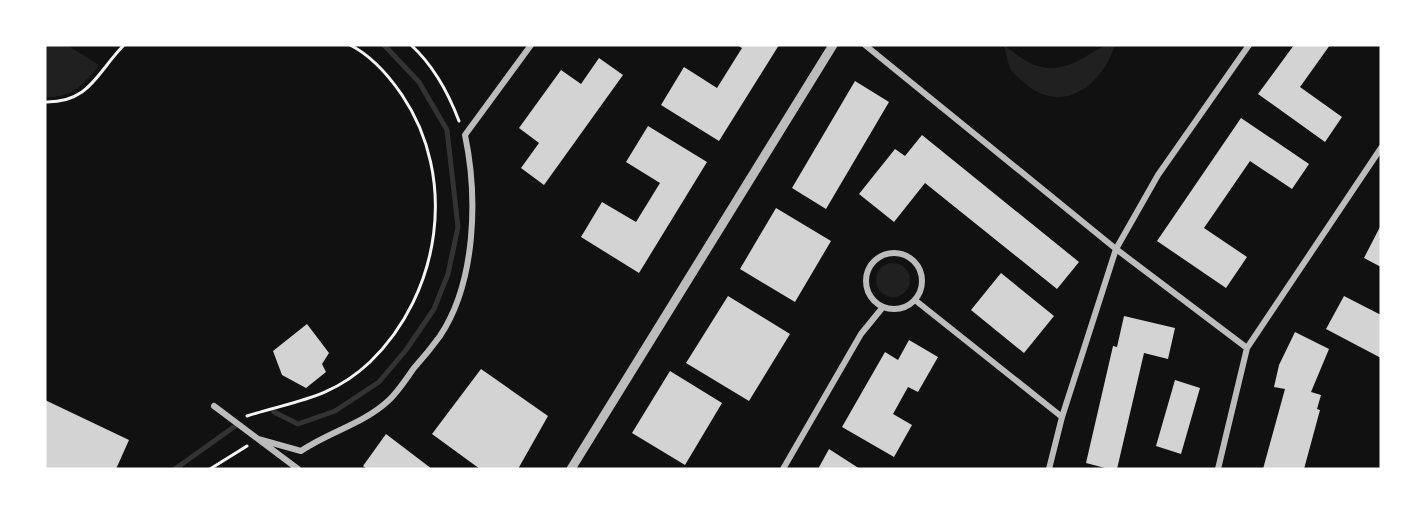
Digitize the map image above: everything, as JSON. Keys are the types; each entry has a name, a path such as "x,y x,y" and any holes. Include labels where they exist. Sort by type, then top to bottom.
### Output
{"street":[{"path":"258,439 301,451 318,439 363,419 389,400 441,335 461,291 474,216 473,172 465,135 531,45"},
{"path":"571,469 833,45"},
{"path":"865,45 1116,249 1247,348"},
{"path":"1049,469 1062,417 1116,249 1158,175 1249,45"},
{"path":"1218,469 1247,348 1381,148"},
{"path":"885,254 904,255 918,267 922,284 915,300 901,309 883,307 874,302 866,285 869,266 885,254"},
{"path":"915,300 1062,417"},
{"path":"783,469 861,334 883,307"},
{"path":"214,406 298,469"}],"path":[{"path":"45,102 58,102 91,87 124,45"},
{"path":"233,420 283,404 302,403 336,388 370,362 397,329 418,294 432,247 436,199 431,155 415,115 393,82 360,50 350,45"},
{"path":"411,45 423,57 449,93 465,135"},
{"path":"210,469 258,439"}],"shaded area":[{"path":"45,45 67,45 99,65 88,79 70,93 45,97"},
{"path":"1004,45 1033,64 1052,68 1073,63 1100,48 1115,45 1109,59 1092,83 1068,96 1055,97 1041,93 1015,75 1009,65"},
{"path":"893,263 905,268 910,280 905,292 893,297 881,292 876,280 881,268"}],"building":[{"path":"737,45 779,45 719,141 661,105 684,67 717,88 742,48"},
{"path":"1294,45 1330,45 1300,87 1342,117 1325,142 1258,94"},
{"path":"599,58 623,75 544,185 521,168 539,143 519,128 561,70 581,84"},
{"path":"855,81 889,102 826,209 792,188"},
{"path":"1241,118 1309,164 1292,189 1250,161 1204,228 1247,257 1226,288 1157,241"},
{"path":"648,126 707,162 639,273 581,237 602,202 636,222 660,183 626,162"},
{"path":"922,135 1079,262 1057,289 925,183 894,222 859,194 895,149 905,156"},
{"path":"776,208 831,241 795,302 740,269"},
{"path":"1381,225 1381,267 1364,258"},
{"path":"1001,273 1054,316 1024,353 971,310"},
{"path":"728,296 790,334 749,401 686,363"},
{"path":"1344,296 1381,315 1381,358 1326,329"},
{"path":"1124,316 1175,328 1168,359 1144,353 1117,469 1109,469 1086,463 1113,346 1117,347"},
{"path":"307,324 329,353 322,364 326,372 306,388 282,375 273,351"},
{"path":"1295,332 1329,349 1311,392 1321,395 1317,409 1320,410 1304,469 1263,469 1285,389 1274,387 1279,365"},
{"path":"909,340 938,357 918,392 908,387 893,414 912,425 894,457 842,427 885,352 898,360"},
{"path":"481,369 548,416 518,469 480,469 432,434"},
{"path":"670,371 722,403 685,465 632,433"},
{"path":"1175,380 1200,388 1181,454 1156,446"},
{"path":"45,400 129,440 116,469 45,469"},
{"path":"386,434 432,469 367,469 363,466"},
{"path":"829,449 860,469 818,469"}],"waterway":[{"path":"274,412 298,424 335,411 379,382 406,350 434,309 448,274 458,227 447,130 419,82 384,45"},
{"path":"175,469 238,424"}]}
